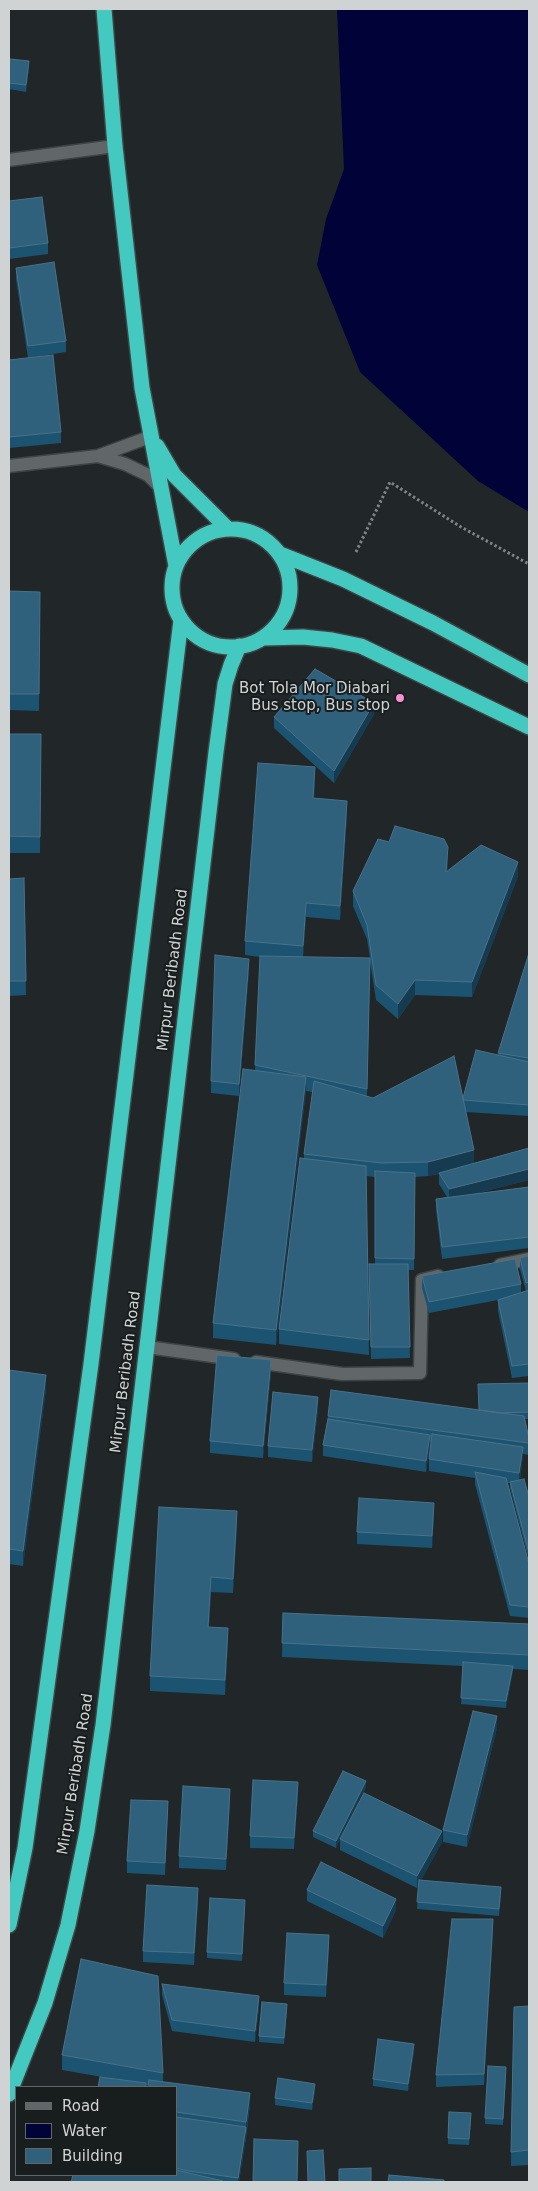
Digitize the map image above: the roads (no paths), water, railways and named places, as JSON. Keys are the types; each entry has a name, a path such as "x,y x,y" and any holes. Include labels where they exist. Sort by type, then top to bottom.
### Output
{"highway":[{"path":"104,9 116,146 142,388 176,566"},
{"path":"152,436 174,475 227,528"},
{"path":"227,528 247,531 266,540 280,554 288,571 291,590 287,608 278,625 263,638 246,646 226,648 209,643 193,634 181,620 174,603 172,585 176,566 196,540 211,532 227,528"},
{"path":"280,554 343,578 433,623 529,675"},
{"path":"9,1925 25,1848 91,1364 181,620"},
{"path":"263,638 303,637 361,646 529,727"},
{"name":"Mirpur Beribadh Road","path":"9,2094 45,2002 66,1933 87,1831 103,1725 216,752 225,684 230,665 239,646"}],"street":[{"path":"9,160 116,146"},
{"path":"9,466 98,456 152,436"},
{"path":"98,456 125,464 148,474 162,489"},
{"path":"490,1266 529,1259"},
{"path":"146,1347 342,1374 420,1372 422,1280 451,1274"}],"water":[{"path":"337,9 529,9 529,512 478,481 360,372 317,265 326,219 344,169"}],"place":[{"name":"Bot Tola Mor Diabari Bus stop, Bus stop","path":"400,698"}]}
